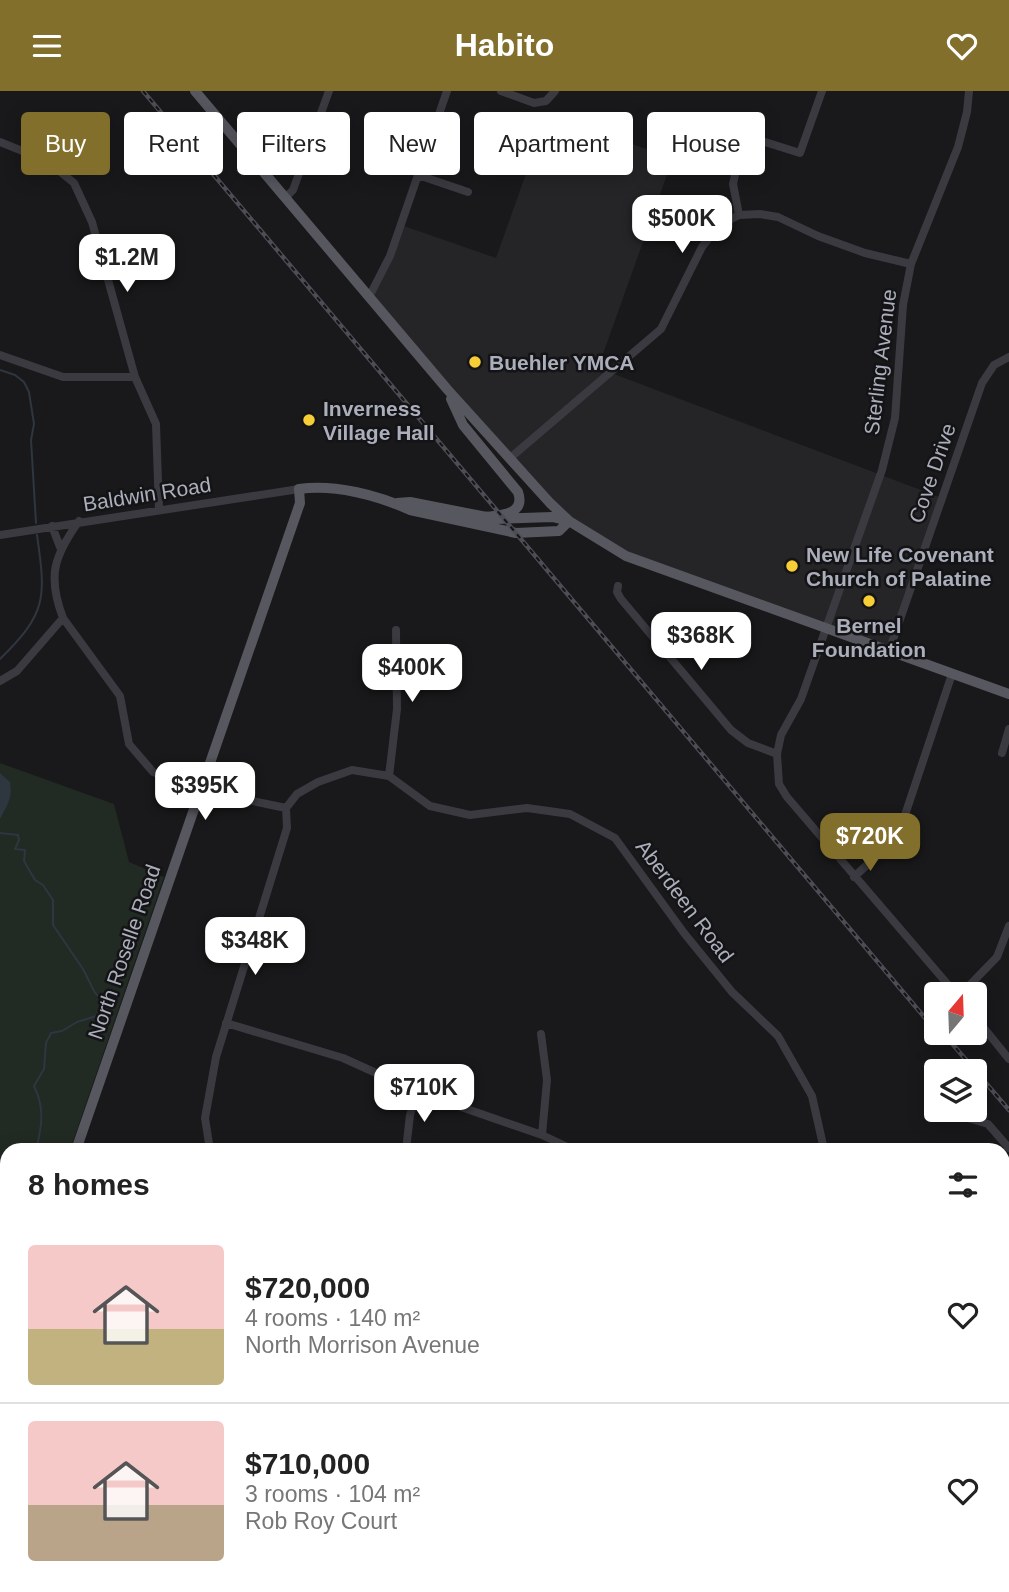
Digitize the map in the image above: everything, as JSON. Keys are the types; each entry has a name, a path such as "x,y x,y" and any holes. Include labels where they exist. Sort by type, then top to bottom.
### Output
{"main road":[{"path":"195,91 447,389 569,521 626,556 1009,694"},
{"path":"447,389 463,425 518,492 518,507 510,513 485,517"},
{"path":"299,489 341,490 395,503 410,510 516,533 559,531 569,521"},
{"name":"North Roselle Road","path":"78,1143 300,503 299,489"},
{"path":"395,503 411,502 485,517 516,520 552,517 569,521"}],"street":[{"path":"286,197 293,190 329,91"},
{"path":"440,112 447,91"},
{"path":"501,91 534,103 546,101 555,91"},
{"path":"739,215 733,184 745,130 762,141 800,153 822,91"},
{"name":"Sterling Avenue","path":"777,754 780,735 801,699 881,474 895,418 903,305 911,264 958,147 969,91"},
{"path":"0,142 47,161 74,183 92,222 135,377 156,424 159,510"},
{"path":"370,295 390,256 418,175 468,192"},
{"path":"509,459 661,329 702,247 718,226 739,215 761,214 778,217 865,253 911,264"},
{"path":"0,355 63,377 135,377"},
{"name":"Cove Drive","path":"889,651 982,383 994,365 1009,357"},
{"name":"Baldwin Road","path":"0,535 299,489"},
{"path":"79,521 60,547 54,587 63,618 120,696 129,744 153,772 200,790 286,808 287,828 216,1057 205,1118 209,1143"},
{"path":"52,526 60,547"},
{"path":"618,586 617,592 621,599 731,730 748,743 777,754 779,783 786,797 947,982"},
{"path":"0,681 17,671 63,618"},
{"path":"389,776 397,709 396,630"},
{"path":"854,877 898,836 952,674"},
{"path":"1002,753 1009,729"},
{"name":"Aberdeen Road","path":"286,808 297,794 318,782 352,770 389,776 430,806 470,815 527,808 570,814 615,838 684,933 732,992 778,1036 812,1096 822,1143"},
{"path":"971,982 997,957 1009,926"},
{"path":"226,1023 343,1058 418,1092 560,1143"},
{"path":"987,1032 1009,1059"},
{"path":"541,1034 547,1080 542,1135"},
{"path":"407,1143 410,1115 418,1092"},
{"path":"981,1122 988,1124 1005,1143"}],"shaded area":[{"path":"633,144 647,149 647,175 667,175 598,368 942,498 889,651 657,568 569,521 370,295 401,225 496,258 526,175 633,175"},
{"path":"0,763 114,804 129,862 164,877 72,1143 0,1143"},
{"path":"0,773 10,782 11,793 0,819"}],"waterway":[{"path":"0,370 15,375 24,382 29,392 34,424 31,440 36,523"},
{"path":"0,659 27,629 40,603 42,574 37,535"},
{"path":"0,833 18,835 15,849 25,850 24,861 35,880 43,885 53,900 53,925 83,969 95,993 107,1007 103,1014 51,1033 46,1043 44,1069 34,1086 40,1102 41,1117 38,1143"}],"railway":[{"path":"143,91 924,1017"},
{"path":"953,1045 1009,1110"}],"place":[{"name":"Buehler YMCA","path":"475,362"},
{"name":"Inverness Village Hall","path":"309,420"},
{"name":"New Life Covenant Church of Palatine","path":"792,566"},
{"name":"Bernel Foundation","path":"869,601"}]}
